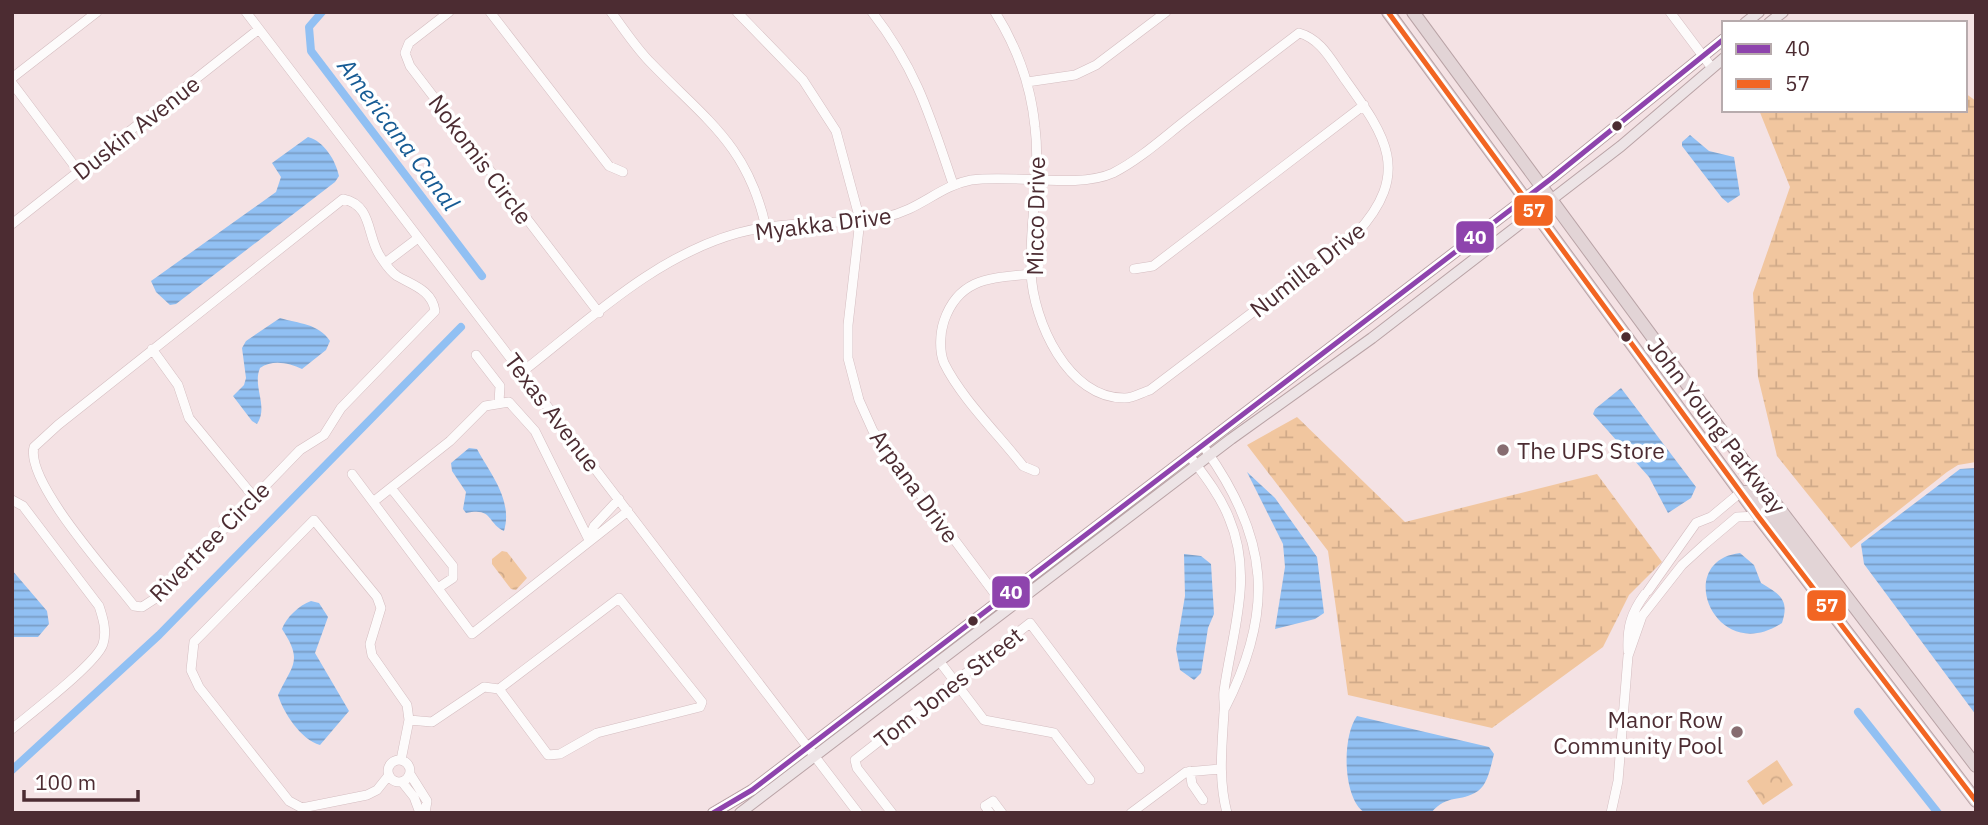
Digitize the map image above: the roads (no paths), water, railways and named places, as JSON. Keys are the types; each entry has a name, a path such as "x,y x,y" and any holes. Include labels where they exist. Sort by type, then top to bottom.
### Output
{"highway":[{"name":"John Young Parkway","path":"1388,12 1758,516 1976,801"},
{"name":"John Young Parkway","path":"1413,12 1762,486 1976,766"},
{"path":"1719,462 1743,484 1762,486"},
{"path":"1741,492 1755,492 1824,583 1846,597"}],"main road":[{"path":"740,813 816,758 1197,465 1206,450 1292,376 1541,186 1722,41"},
{"path":"713,813 752,790 998,598 1189,455 1206,450 1302,390 1372,338 1621,146 1722,60"},
{"path":"1372,338 1373,324 1382,308"},
{"path":"1292,376 1302,390"}],"street":[{"path":"79,172 12,80 97,12"},
{"name":"Texas Avenue","path":"246,12 858,813"},
{"name":"Nokomis Circle","path":"449,12 409,43 405,53 410,66 599,313"},
{"path":"490,12 609,166 623,172"},
{"path":"611,12 649,61 708,117 729,142 760,198 766,228"},
{"name":"Arpana Drive","path":"737,12 803,80 829,116 851,178 860,220 848,325 848,358 859,400 883,449 1007,610"},
{"path":"872,12 905,57 918,81 953,184"},
{"name":"Micco Drive","path":"995,12 1016,51 1027,82 1035,128 1036,177 1031,274 1051,343 1080,382 1099,394 1127,398 1150,390"},
{"path":"1027,82 1075,75 1096,65 1166,12"},
{"path":"1670,12 1712,68"},
{"name":"Duskin Avenue","path":"12,224 259,29"},
{"name":"Myakka Drive","path":"522,372 654,270 687,253 739,233 860,220 910,211 953,184 993,178 1074,180 1113,173 1299,33 1318,43"},
{"name":"Numilla Drive","path":"1150,390 1356,234 1372,216 1387,175 1387,145 1377,122 1318,43"},
{"path":"1134,269 1153,266 1364,105"},
{"name":"Rivertree Circle","path":"343,199 354,201 363,210 374,249 394,275 417,285 434,305 435,311 341,408 324,435 300,450 159,596 142,607 134,606 52,500 34,470 34,447 152,349 343,199"},
{"path":"385,263 418,238"},
{"path":"1031,274 985,279 960,292 948,307 941,330 944,362 1023,466 1035,471"},
{"path":"152,349 178,385 189,418 253,496"},
{"path":"476,355 500,386 499,402"},
{"path":"373,502 450,441 485,406 509,402 520,411 534,431 589,540"},
{"path":"1206,450 1234,492 1244,514 1252,537 1259,581 1254,630 1245,662 1225,710"},
{"path":"1189,455 1230,519 1239,553 1240,610 1223,695 1225,710 1220,768 1227,813"},
{"path":"352,474 472,634 628,510"},
{"path":"391,488 453,566 453,578 438,588"},
{"path":"1611,813 1618,781 1628,656 1627,633 1632,612 1696,523 1710,517 1741,492"},
{"path":"589,540 594,526 620,499"},
{"path":"12,500 24,507 99,607 105,622 103,645 90,661 12,730"},
{"path":"1628,656 1642,617 1682,565 1737,517 1758,516"},
{"path":"314,520 377,597 381,608 370,645 372,655 407,705 409,720 401,760 391,763 389,775 377,790 367,795 302,808 289,802 199,687 191,670 194,642 314,520"},
{"path":"409,720 432,722 484,687 499,689 619,598 702,702 696,710 597,733 553,756 548,755 499,689"},
{"name":"Tom Jones Street","path":"892,813 857,768 855,760 1030,624 1140,769"},
{"path":"940,662 984,720 1054,733 1090,779"},
{"path":"401,760 409,766 410,774 424,793 422,813"},
{"path":"1131,813 1189,771 1220,768"},
{"path":"1189,771 1192,784 1203,800"},
{"path":"402,782 410,774"},
{"path":"389,775 412,792 422,813"},
{"path":"990,813 985,806 993,801 1002,813"}],"water":[{"path":"1690,135 1709,151 1734,157 1740,195 1728,203 1722,198 1682,146 1682,142"},
{"path":"308,137 324,147 332,158 339,176 335,182 176,304 170,305 156,292 151,281 276,192 281,177 272,163"},
{"path":"280,318 314,327 330,341 326,350 302,369 281,363 260,368 258,382 261,410 257,424 233,396 244,385 246,378 242,348 246,341"},
{"path":"1621,388 1696,487 1691,498 1668,513 1649,477 1593,414 1595,409"},
{"path":"469,448 477,449 499,488 506,509 504,531 485,514 466,513 463,509 466,492 452,471 451,463"},
{"path":"1976,468 1976,715 1864,564 1861,544 1960,469"},
{"path":"1247,472 1275,498 1317,557 1324,613 1315,619 1275,629 1285,567 1283,544"},
{"path":"1740,553 1754,565 1761,583 1778,594 1784,603 1782,623 1758,633 1738,632 1721,622 1710,608 1706,590 1708,574 1720,560"},
{"path":"1184,554 1201,556 1211,564 1214,614 1208,628 1201,673 1194,680 1180,670 1176,649 1185,596"},
{"path":"12,570 47,611 49,624 38,637 12,637"},
{"path":"311,601 319,603 328,617 315,653 349,711 320,745 306,737 294,724 278,695 291,669 294,656 282,629 294,612"},
{"path":"1357,716 1489,747 1494,754 1489,774 1478,791 1449,800 1431,813 1365,813 1357,805 1348,781 1349,737"}],"waterway":[{"name":"Americana Canal","path":"322,12 309,27 311,51 482,276"},
{"path":"12,770 159,635 461,327"},
{"path":"1858,712 1938,813"}],"place":[{"name":"The UPS Store","path":"1503,450"},
{"name":"Manor Row Community Pool","path":"1737,732"}]}
